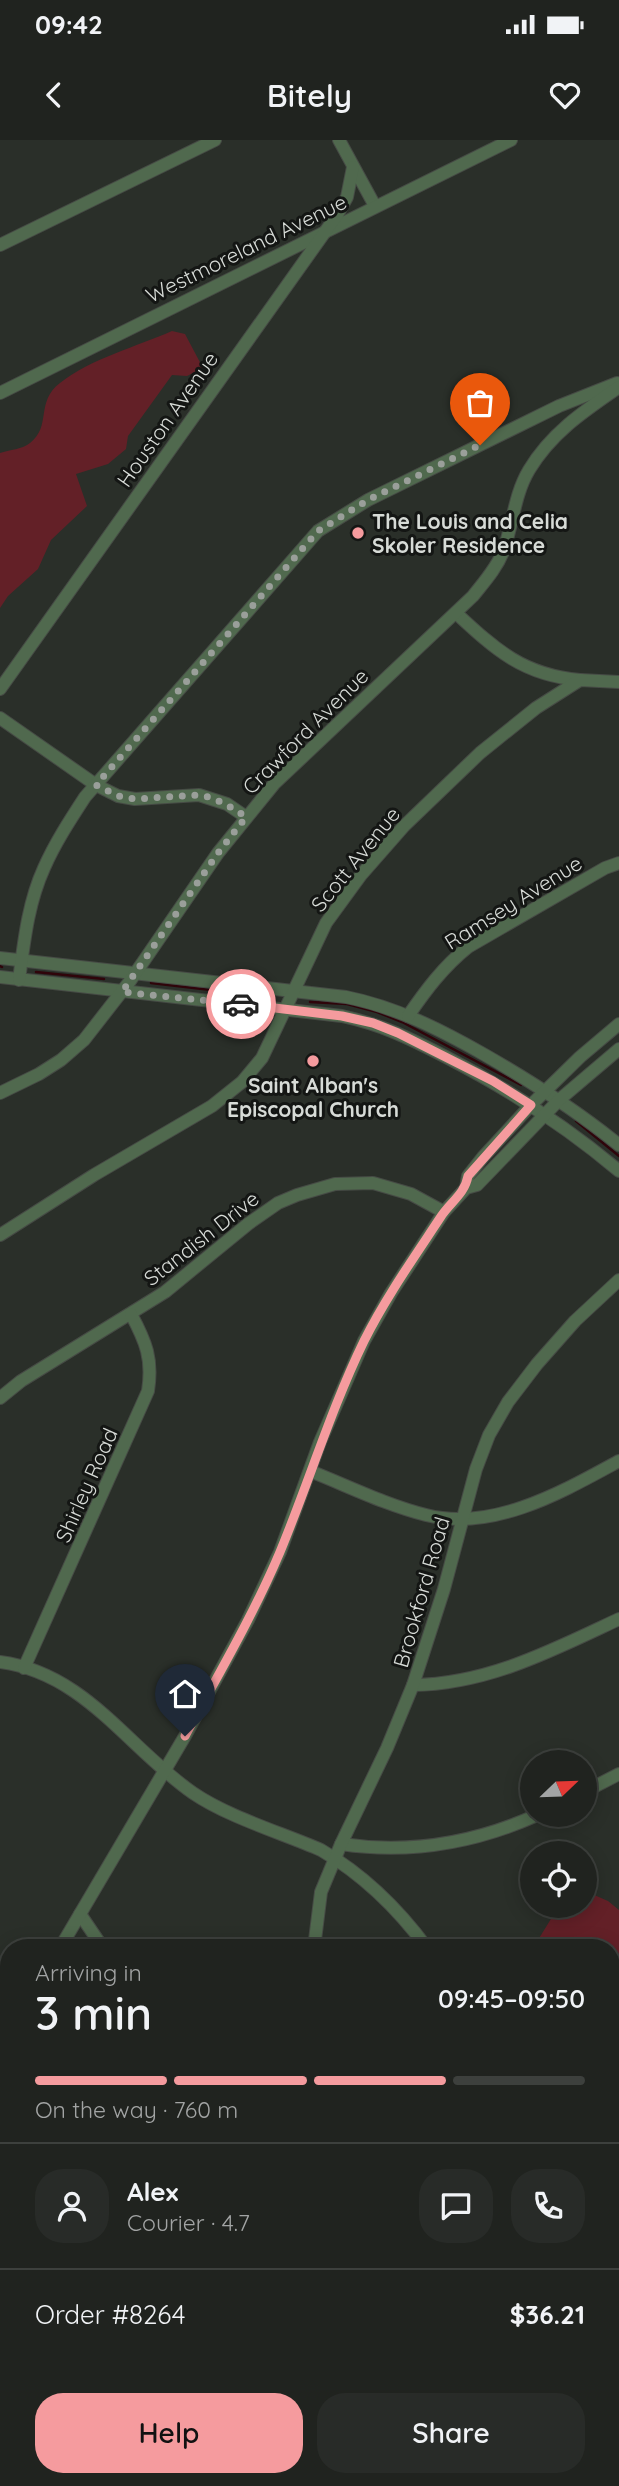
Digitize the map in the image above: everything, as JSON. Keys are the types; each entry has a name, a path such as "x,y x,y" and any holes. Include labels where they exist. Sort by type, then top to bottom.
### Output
{"street":[{"path":"0,245 215,140"},
{"path":"339,140 375,206"},
{"name":"Westmoreland Avenue","path":"0,393 511,140"},
{"name":"Houston Avenue","path":"0,689 327,229 346,197 353,167"},
{"path":"19,980 26,925 43,870 63,830 96,785 318,531 368,500 559,406 619,385"},
{"name":"Crawford Avenue","path":"0,1093 61,1060 96,1027 218,853 274,784 456,613 494,570 503,551 515,503 541,452 562,428 619,385"},
{"path":"456,613 494,648 547,675 619,682"},
{"name":"Scott Avenue","path":"0,1235 222,1099 243,1082 261,1058 326,923 361,875 404,826 480,753 536,708 580,680"},
{"path":"0,718 96,785 118,796 135,799 210,796 246,817"},
{"name":"Ramsey Avenue","path":"408,1016 433,981 468,947 619,863"},
{"path":"0,958 377,1003 456,1039 545,1091 619,1146"},
{"path":"0,977 342,1016 373,1023 493,1081 545,1114 619,1171"},
{"path":"466,1188 468,1176 531,1105 619,1024"},
{"path":"65,1939 185,1736 248,1620 280,1552 364,1341 391,1293 444,1212 466,1188 477,1185 559,1100 619,1049"},
{"name":"Standish Drive","path":"0,1398 21,1381 165,1292 248,1224 278,1203 297,1195 335,1184 373,1183 411,1194 444,1212"},
{"name":"Brookford Road","path":"315,1939 321,1892 413,1685 444,1589 476,1469 489,1435 508,1402 537,1364 567,1330 619,1280"},
{"name":"Shirley Road","path":"24,1668 148,1391 150,1356 131,1314"},
{"path":"310,1471 428,1516 463,1519 491,1516 525,1507 619,1461"},
{"path":"413,1685 433,1685 491,1674 546,1654 619,1619"},
{"path":"0,1662 52,1679 82,1695 110,1718 163,1770 195,1794 335,1858 392,1907 419,1939"},
{"path":"597,1785 619,1774"},
{"path":"341,1844 378,1848 442,1844 475,1838 520,1821"},
{"path":"80,1914 97,1939"}],"shaded area":[{"path":"172,331 185,334 203,368 187,376 172,375 128,436 126,449 108,464 76,474 87,506 51,540 38,569 8,596 0,608 0,453 24,447 37,436 48,398 60,383 100,360"},
{"path":"597,1896 619,1910 619,1939 539,1939 552,1918 597,1918"}],"waterway":[{"path":"36,972 104,979"},
{"path":"151,983 270,997"},
{"path":"310,1002 347,1004 377,1012 402,1022 521,1085"},
{"path":"576,1121 619,1156"}],"way so far":[{"path":"241,1004 122,992 246,817 210,796 135,799 118,796 96,785 318,531 368,500 480,445"}],"place":[{"name":"The Louis and Celia Skoler Residence","path":"358,533"},
{"name":"Saint Alban's Episcopal Church","path":"313,1061"}],"route":[{"path":"185,1736 248,1620 280,1552 320,1442 377,1317 444,1212 466,1188 468,1176 531,1105 493,1081 373,1023 342,1016 241,1004"}]}
